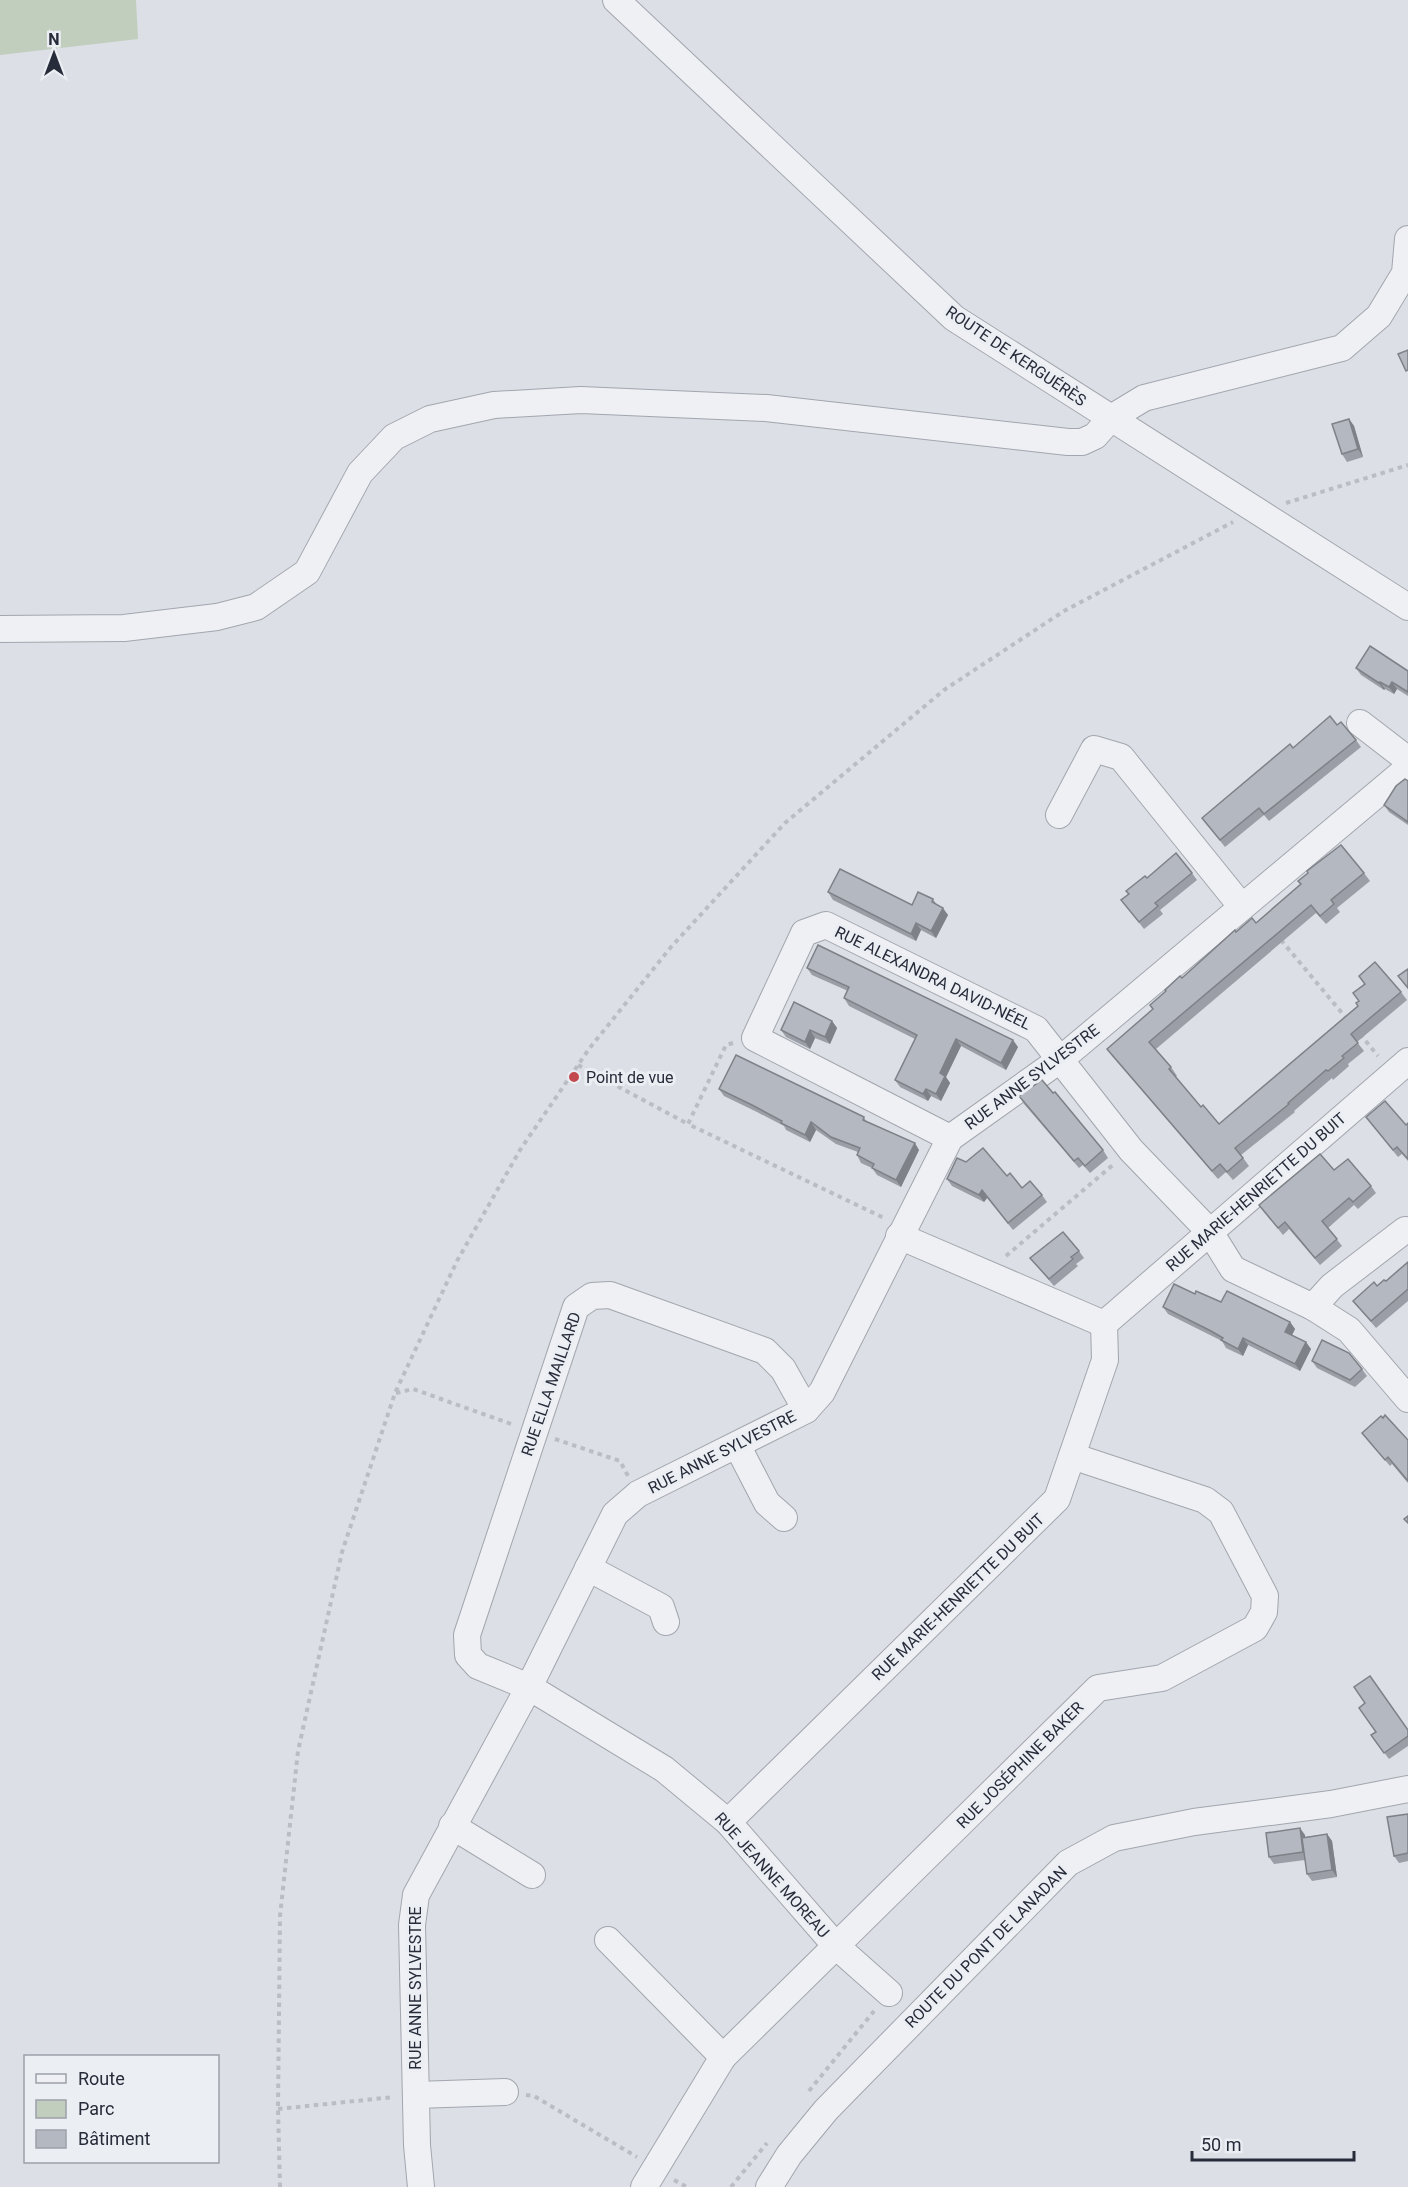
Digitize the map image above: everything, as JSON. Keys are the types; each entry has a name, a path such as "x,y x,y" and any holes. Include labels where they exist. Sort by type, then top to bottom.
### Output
{"street":[{"name":"ROUTE DE KERGUÉRÈS","path":"616,0 954,318 1408,607"},
{"path":"0,629 124,628 217,617 256,608 307,572 360,473 394,437 430,419 494,405 581,400 766,408 1068,442 1082,441 1095,436 1111,418 1144,398 1342,348 1378,316 1405,273 1408,238"},
{"path":"1360,723 1408,759"},
{"path":"1059,816 1094,749 1121,757 1242,907"},
{"name":"RUE ANNE SYLVESTRE","path":"421,2187 417,2145 412,1925 420,1886 529,1687 615,1514 638,1494 806,1410 822,1392 950,1138 1061,1059 1408,768"},
{"name":"RUE ALEXANDRA DAVID-NÉEL","path":"755,1038 804,933 826,925 1036,1029 1131,1150 1210,1232 1233,1269 1313,1307 1348,1330 1408,1399"},
{"path":"755,1038 950,1138"},
{"name":"RUE MARIE-HENRIETTE DU BUIT","path":"728,1822 1057,1499 1105,1360 1104,1324 1400,1067"},
{"path":"1313,1307 1332,1286 1405,1230"},
{"path":"902,1232 986,1274 1104,1324"},
{"name":"RUE ELLA MAILLARD","path":"529,1687 478,1666 468,1655 467,1635 576,1307 592,1296 610,1295 765,1351 783,1369 806,1410"},
{"path":"737,1444 766,1503 784,1518"},
{"name":"RUE JOSÉPHINE BAKER","path":"650,2178 723,2057 1098,1688 1162,1678 1255,1628 1264,1612 1265,1596 1221,1512 1205,1500 1072,1456"},
{"path":"588,1568 661,1607 666,1622"},
{"name":"RUE JEANNE MOREAU","path":"529,1687 664,1769 728,1822 836,1946 889,1993"},
{"name":"ROUTE DU PONT DE LANADAN","path":"769,2187 789,2155 826,2109 1068,1863 1114,1838 1194,1822 1331,1804 1408,1789"},
{"path":"452,1826 532,1875"},
{"path":"608,1940 723,2057"},
{"path":"416,2095 505,2092"}],"path":[{"path":"280,2187 278,2109 280,1916 298,1751 342,1552 395,1393 457,1261 520,1150 578,1065 671,947 785,823 944,690 1064,611 1224,525 1308,495 1408,465"},
{"path":"1274,931 1348,1020"},
{"path":"1356,1029 1400,1067"},
{"path":"687,1124 726,1045 755,1038"},
{"path":"578,1065 687,1124 902,1232"},
{"path":"986,1274 1131,1150"},
{"path":"395,1393 412,1389 620,1461 638,1494"},
{"path":"505,2092 534,2096 650,2178"},
{"path":"278,2109 416,2095"}],"green space":[{"path":"0,0 136,0 138,39 0,55"}],"building":[{"path":"1408,350 1408,370 1406,371 1398,354"},
{"path":"1349,419 1358,449 1342,454 1332,424"},
{"path":"1370,646 1408,671 1408,692 1392,682 1389,687 1379,683 1356,668"},
{"path":"1330,716 1337,725 1341,722 1356,740 1264,814 1259,808 1220,840 1202,818 1290,744 1293,748"},
{"path":"1405,779 1408,781 1408,822 1384,805 1396,786"},
{"path":"1341,845 1364,873 1331,900 1334,904 1320,916 1311,905 1149,1042 1201,1107 1203,1105 1219,1124 1358,1006 1356,1003 1359,1001 1353,993 1365,984 1359,976 1375,962 1401,992 1351,1034 1358,1043 1342,1056 1344,1058 1328,1071 1326,1070 1235,1148 1243,1158 1227,1172 1220,1164 1212,1171 1107,1049 1153,1009 1150,1005 1180,976 1182,978 1235,930 1236,932 1252,918 1256,923 1301,884 1298,881 1308,873 1307,871"},
{"path":"1176,853 1192,873 1155,903 1158,906 1139,922 1121,900 1129,894 1126,891 1145,876 1147,878"},
{"path":"840,869 912,905 918,892 933,899 932,902 943,908 931,931 916,923 911,934 828,892"},
{"path":"818,945 1013,1040 1001,1063 956,1039 940,1073 945,1076 936,1094 926,1089 923,1094 895,1080 917,1035 844,998 849,987 807,968"},
{"path":"1408,969 1408,988 1398,976"},
{"path":"794,1002 832,1021 825,1037 810,1030 805,1042 781,1030"},
{"path":"736,1055 864,1117 863,1120 915,1143 896,1180 872,1168 874,1164 857,1155 860,1148 831,1137 811,1122 805,1135 719,1089"},
{"path":"1042,1080 1053,1093 1055,1092 1103,1150 1085,1166 1078,1158 1074,1161 1019,1096"},
{"path":"1385,1101 1406,1125 1408,1123 1408,1159 1397,1147 1393,1150 1366,1117"},
{"path":"983,1148 1007,1176 1010,1173 1022,1188 1030,1181 1042,1195 1008,1223 982,1190 979,1195 947,1179 957,1158 966,1162"},
{"path":"1320,1154 1334,1170 1348,1159 1371,1186 1353,1202 1349,1198 1322,1221 1337,1239 1315,1258 1285,1222 1278,1228 1259,1205"},
{"path":"1063,1232 1079,1251 1049,1279 1030,1258"},
{"path":"1408,1262 1408,1289 1371,1321 1353,1301 1374,1282 1377,1286 1384,1280 1386,1281"},
{"path":"1174,1284 1195,1294 1196,1291 1221,1302 1227,1291 1290,1322 1285,1332 1306,1342 1295,1364 1243,1338 1238,1349 1221,1340 1223,1338 1211,1331 1163,1307"},
{"path":"1322,1340 1349,1353 1362,1369 1350,1380 1312,1361"},
{"path":"1385,1415 1408,1440 1408,1481 1388,1457 1385,1460 1362,1433"},
{"path":"1370,1676 1408,1730 1408,1736 1384,1753 1371,1735 1376,1732 1359,1708 1365,1703 1354,1687"},
{"path":"1408,1814 1408,1853 1394,1856 1387,1817"},
{"path":"1300,1828 1303,1852 1269,1857 1266,1833"},
{"path":"1327,1834 1332,1870 1307,1874 1302,1838"}],"place":[{"name":"Point de vue","path":"574,1077"}]}
